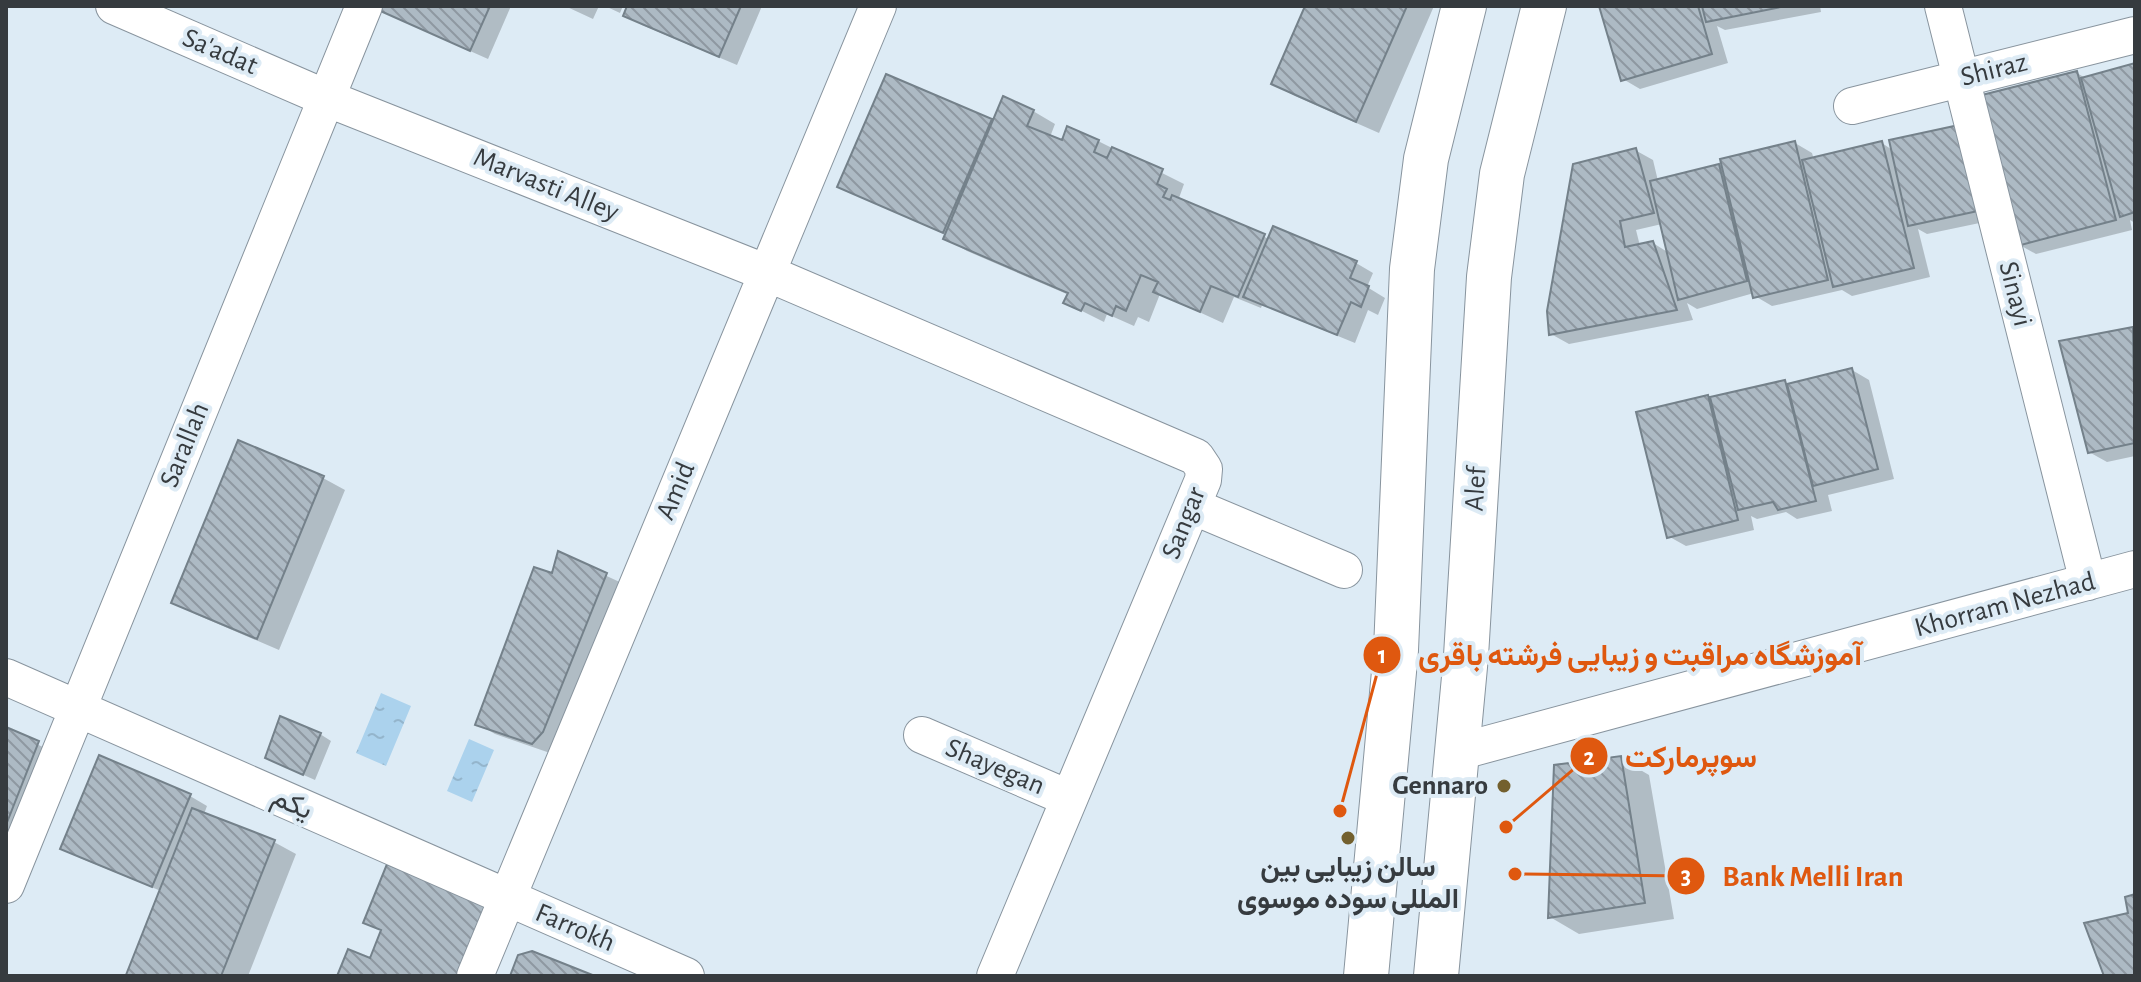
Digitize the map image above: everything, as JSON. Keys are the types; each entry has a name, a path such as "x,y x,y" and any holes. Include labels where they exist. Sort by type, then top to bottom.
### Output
{"main road":[{"path":"1366,976 1396,650 1412,269 1426,159 1464,6"},
{"name":"Alef","path":"1436,976 1458,752 1489,277 1502,174 1544,6"}],"street":[{"name":"Sa'adat","path":"114,6 326,98"},
{"name":"Sarallah","path":"6,885 364,6"},
{"name":"Amid","path":"475,976 878,6"},
{"name":"Sinayi","path":"1943,6 2088,582"},
{"name":"Shiraz","path":"1852,106 2135,35"},
{"name":"Marvasti Alley","path":"326,98 767,273"},
{"name":"Sangar","path":"767,273 1196,457 1204,469 1203,480 995,976"},
{"path":"1192,506 1344,570"},
{"name":"Khorram Nezhad","path":"1458,752 2135,569"},
{"name":"یکم","path":"6,677 507,898"},
{"name":"Shayegan","path":"922,735 1068,798"},
{"name":"Farrokh","path":"507,898 686,976"}],"water":[{"path":"381,693 411,706 386,766 356,753"},
{"path":"469,739 494,750 472,802 447,791"}],"building":[{"path":"378,6 490,6 470,51 376,9"},
{"path":"627,6 741,6 719,57 623,16"},
{"path":"1305,6 1407,6 1356,122 1271,84"},
{"path":"1599,6 1698,6 1712,54 1621,81"},
{"path":"1702,6 1786,6 1706,22"},
{"path":"2135,63 2135,212 2120,217 2081,78"},
{"path":"2077,71 2116,220 2017,246 1978,96"},
{"path":"886,74 992,119 943,233 837,187"},
{"path":"1003,96 1034,110 1027,126 1062,140 1067,126 1099,140 1094,152 1107,158 1112,147 1163,169 1157,184 1167,189 1163,197 1170,200 1172,195 1265,234 1238,297 1211,286 1200,312 1153,292 1158,282 1141,275 1126,311 1116,306 1112,316 1085,303 1081,311 1063,303 1068,293 943,239"},
{"path":"1959,125 1978,211 1908,226 1889,140"},
{"path":"1795,141 1828,280 1753,298 1720,159"},
{"path":"1882,141 1914,268 1833,287 1802,160"},
{"path":"1636,148 1654,213 1620,221 1625,247 1653,241 1677,310 1549,335 1547,311 1573,164"},
{"path":"1719,164 1747,281 1678,300 1650,181"},
{"path":"1273,226 1357,261 1350,278 1369,286 1361,307 1351,302 1337,335 1243,297"},
{"path":"2133,327 2135,443 2088,453 2059,341"},
{"path":"1852,368 1878,469 1813,486 1787,384"},
{"path":"1785,380 1816,501 1778,510 1773,502 1738,510 1710,397"},
{"path":"1708,395 1738,520 1667,538 1636,412"},
{"path":"238,440 324,476 257,639 171,603"},
{"path":"558,551 607,573 543,732 532,744 475,725 534,567 552,573"},
{"path":"280,716 321,733 303,775 265,758"},
{"path":"6,727 39,741 6,825"},
{"path":"99,755 191,794 152,887 60,849"},
{"path":"1621,756 1645,903 1548,918 1554,765"},
{"path":"192,808 275,840 221,976 126,975"},
{"path":"387,864 487,904 458,976 337,976 348,949 370,958 381,930 363,923"},
{"path":"2135,894 2135,976 2104,976 2084,923 2128,913 2125,897"},
{"path":"532,951 595,976 510,976 518,955"}],"place":[{"name":"Gennaro","path":"1504,786"},
{"name":"آموزشگاه مراقبت و زیبایی فرشته باقری","path":"1340,811"},
{"name":"سوپرمارکت","path":"1506,827"},
{"name":"سالن زیبایی بین المللی سوده موسوی","path":"1348,838"},
{"name":"Bank Melli Iran","path":"1515,874"}]}
